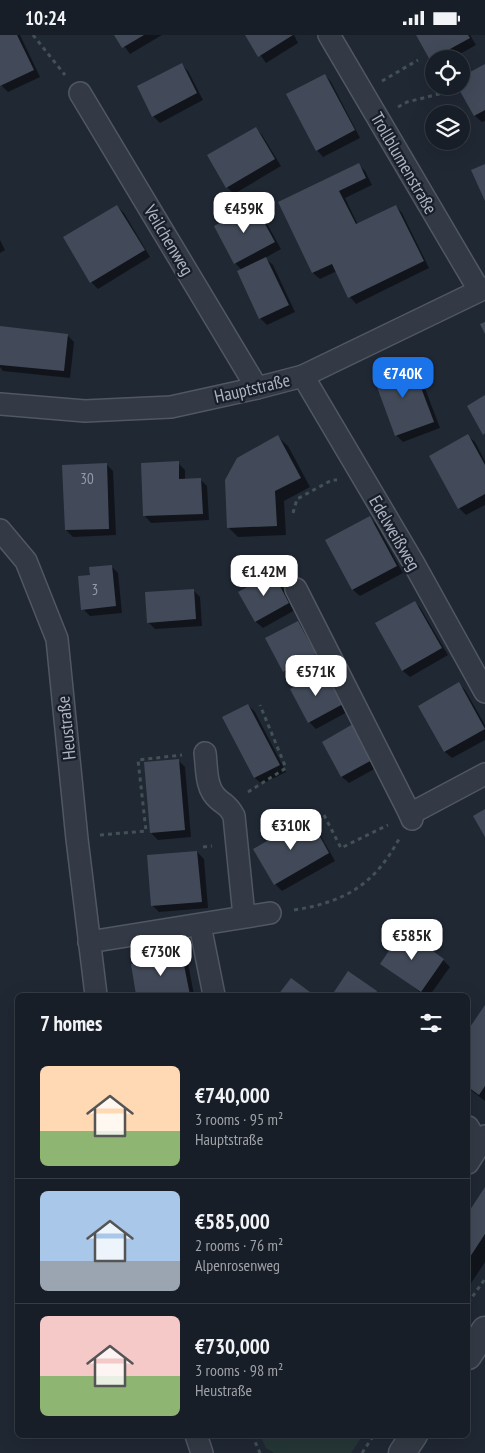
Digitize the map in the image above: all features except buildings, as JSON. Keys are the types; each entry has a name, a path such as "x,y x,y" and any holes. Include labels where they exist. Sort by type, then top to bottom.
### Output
{"street":[{"name":"Trollblumenstraße","path":"329,35 482,289"},
{"name":"Veilchenweg","path":"80,93 257,388"},
{"name":"Hauptstraße","path":"0,403 85,411 172,407 257,388 303,376 482,289"},
{"name":"Edelweißweg","path":"303,376 485,692"},
{"name":"Heustraße","path":"0,530 26,561 57,639 77,839 96,993"},
{"path":"296,589 411,817 485,774"},
{"path":"205,753 210,789 218,799 228,805 236,823 244,916"},
{"path":"89,941 270,913"},
{"path":"200,925 214,993"},
{"path":"470,1129 482,1141 470,1160"},
{"path":"470,1353 485,1330"},
{"path":"197,1438 202,1453"},
{"path":"402,1453 412,1438"}],"path":[{"path":"33,35 80,93"},
{"path":"363,92 418,60"},
{"path":"379,120 407,101 434,95"},
{"path":"294,513 297,499 332,480 365,482"},
{"path":"228,805 286,768 260,705"},
{"path":"77,839 146,831 138,759 205,753"},
{"path":"324,815 341,848 411,817"},
{"path":"270,913 316,906 349,895 387,860 411,817"},
{"path":"470,1300 485,1279"},
{"path":"253,1438 260,1453"},
{"path":"362,1453 372,1438"}],"shaded area":[{"path":"261,1438 361,1438 351,1453 274,1453 266,1448"}]}
